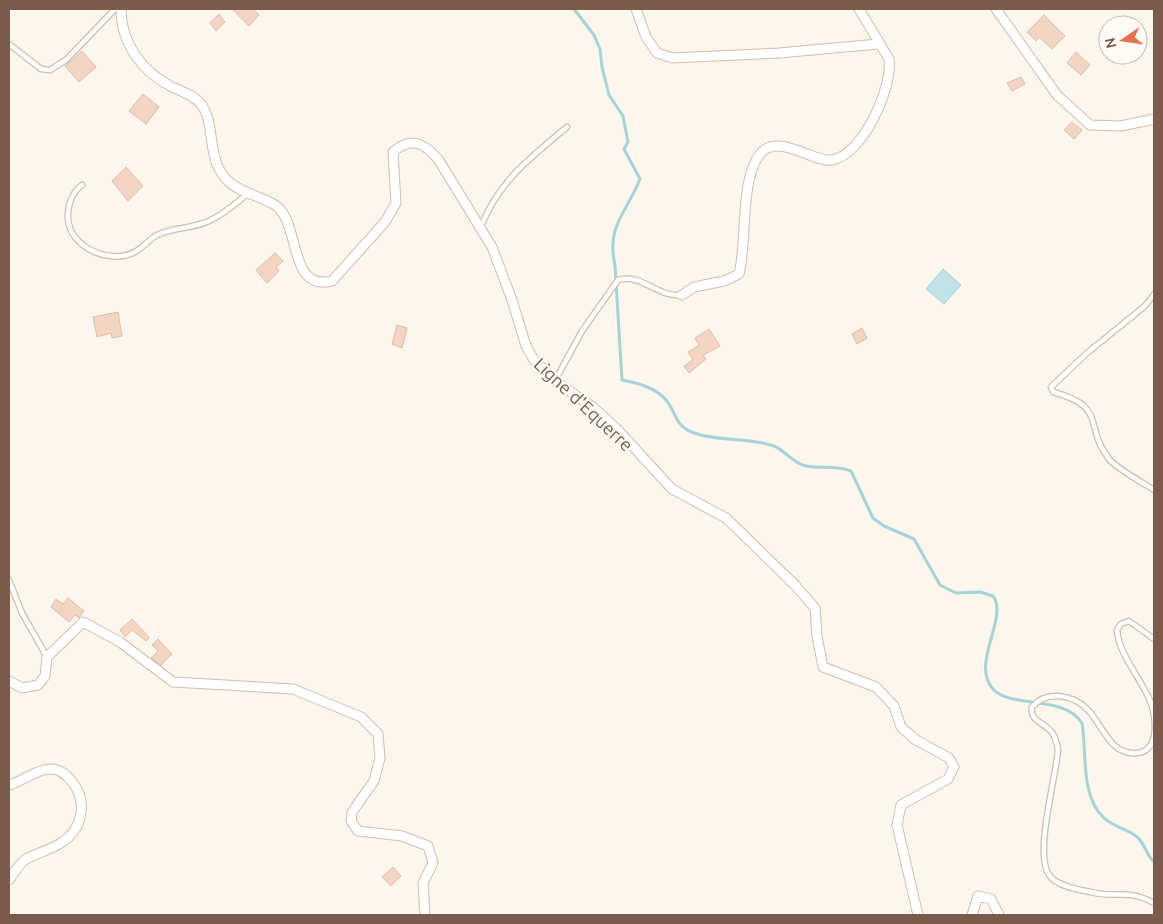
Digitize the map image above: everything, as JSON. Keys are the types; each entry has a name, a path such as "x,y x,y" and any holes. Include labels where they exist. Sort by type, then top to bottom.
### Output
{"street":[{"name":"Ligne d'Equerre","path":"121,9 121,22 131,51 158,80 200,102 205,110 214,158 219,171 229,183 277,206 288,223 296,255 310,279 322,284 332,281 389,216 396,203 393,152 402,145 416,143 427,147 438,160 492,247 526,346 534,360 555,382 594,408 617,429 672,489 726,518 795,585 815,608 817,636 823,667 876,686 894,706 901,727 916,740 949,758 954,767 948,779 901,806 897,825 918,915"},
{"path":"636,9 646,37 657,53 672,58 779,53 878,44"},
{"path":"682,295 694,288 724,281 739,274 749,184 755,161 764,150 784,147 803,151 824,160 832,160 850,150 864,133 885,93 890,68 889,59 878,44 859,9"},
{"path":"996,9 1057,95 1090,125 1121,126 1154,119"},
{"path":"9,681 22,688 38,686 45,676 47,657 83,622 120,642 173,682 292,689 361,717 378,734 380,758 374,781 352,812 351,821 358,831 402,836 428,846 433,863 423,883 425,915"},
{"path":"9,785 34,772 50,769 64,774 73,783 80,794 82,805 81,817 77,828 62,842 24,860 9,880"},
{"path":"972,915 978,896 991,898 999,915"}],"lane":[{"path":"9,44 42,69 50,70 66,60 115,9"},
{"path":"480,228 496,195 524,163 567,127"},
{"path":"82,185 76,189 72,198 68,211 68,222 76,238 96,253 108,256 131,254 157,236 208,222 250,193"},
{"path":"555,382 582,331 618,280 634,278 665,294 682,295"},
{"path":"1154,294 1145,306 1087,353 1051,387 1053,392 1074,398 1084,406 1094,419 1099,445 1111,461 1154,490"},
{"path":"9,580 22,613 47,657"},
{"path":"1154,639 1129,621 1121,624 1117,630 1120,643 1151,703 1154,731 1151,747 1146,751 1137,753 1118,749 1104,734 1088,709 1062,696 1044,697 1032,707 1031,712 1033,718 1053,734 1058,750 1044,857 1050,876 1056,881 1094,893 1130,893 1154,902"}],"water":[{"path":"943,269 961,285 944,304 926,289"}],"building":[{"path":"232,9 253,9 259,15 249,26"},
{"path":"219,14 225,22 216,31 210,23"},
{"path":"1044,15 1065,36 1052,49 1039,37 1036,41 1027,32"},
{"path":"82,51 96,67 79,82 65,66"},
{"path":"1076,52 1090,65 1081,75 1067,63"},
{"path":"1021,77 1025,84 1012,91 1007,83"},
{"path":"143,94 159,107 146,124 129,111"},
{"path":"1072,122 1082,130 1074,139 1064,130"},
{"path":"126,167 143,186 128,201 112,181"},
{"path":"275,253 283,261 276,267 279,271 267,283 256,270"},
{"path":"118,312 122,336 112,338 111,333 97,337 93,317"},
{"path":"397,325 407,328 402,348 392,344"},
{"path":"862,328 867,338 857,344 852,334"},
{"path":"709,329 720,346 703,355 706,359 689,373 684,366 693,360 688,352 699,345 695,338"},
{"path":"68,598 84,611 79,618 75,615 69,622 51,607 56,599 63,604"},
{"path":"132,619 149,637 146,641 132,630 125,637 120,630"},
{"path":"158,639 172,654 161,665 151,658 158,651 152,645"},
{"path":"393,867 401,876 391,886 382,877"}],"waterway":[{"path":"574,9 594,35 600,49 609,95 623,116 628,142 624,149 640,179 619,220 613,240 622,380 640,384 657,392 670,405 679,423 694,433 714,438 764,443 778,448 793,460 806,466 840,468 851,471 873,518 884,526 914,539 940,585 956,593 980,592 993,596 997,605 997,616 987,654 986,667 987,679 993,689 1001,695 1012,699 1063,708 1082,723 1088,786 1096,809 1108,821 1137,837 1154,862"}]}
